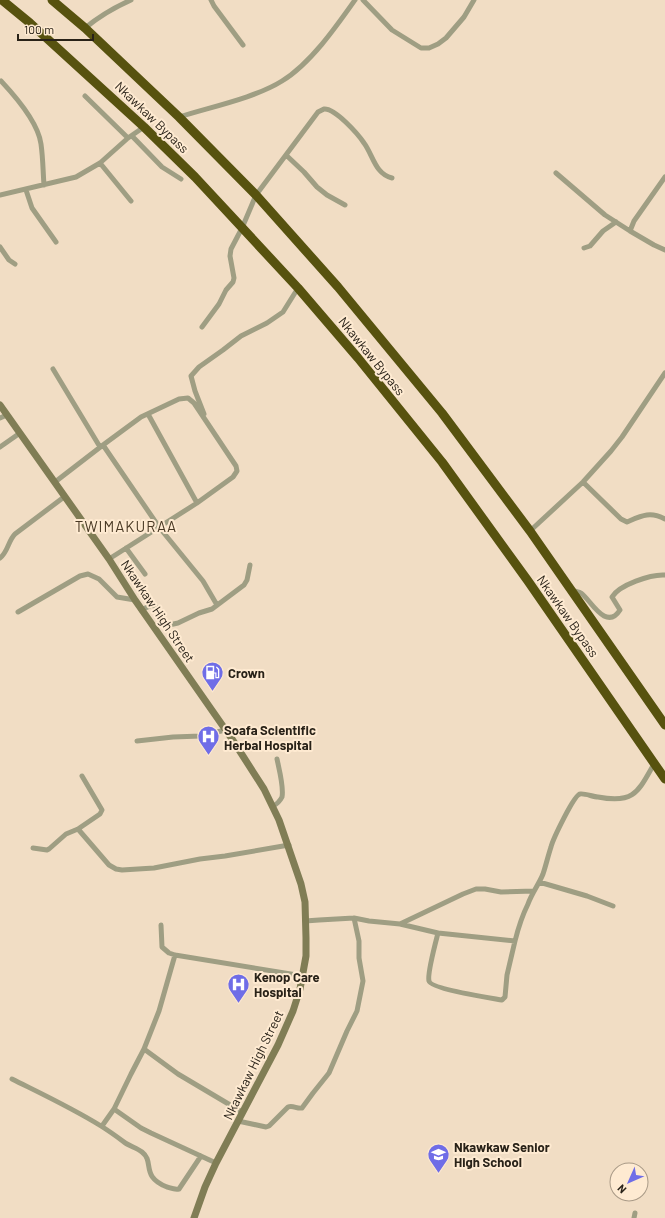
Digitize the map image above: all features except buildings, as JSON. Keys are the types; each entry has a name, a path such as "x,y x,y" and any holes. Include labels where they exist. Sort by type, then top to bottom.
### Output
{"highway":[{"name":"Nkawkaw Bypass","path":"2,0 30,23 144,127 195,177 298,288 358,358 442,462 528,580 665,779"},
{"name":"Nkawkaw Bypass","path":"55,1 179,117 256,195 338,287 442,413 530,531 665,725"}],"main road":[{"name":"Nkawkaw High Street","path":"0,405 3,416 20,433 109,559 141,610 226,730 264,789 273,806 289,845 301,884 305,902 306,956 300,989 278,1045 216,1163 205,1187 194,1218"}],"street":[{"path":"85,28 108,11 131,0"},
{"path":"211,0 243,45"},
{"path":"179,117 246,96 266,89 282,81 298,70 307,61 338,24 355,0"},
{"path":"363,0 392,30 421,48 429,48 446,38 464,17 474,0"},
{"path":"1,81 20,101 37,131 41,143 44,185"},
{"path":"85,96 162,167 181,179"},
{"path":"202,327 219,304 226,290 233,282 234,278 230,256 256,195 318,112 325,109 341,118 365,143 379,170 392,178"},
{"path":"0,195 76,177 100,163 144,127"},
{"path":"286,154 317,187 327,195 345,205"},
{"path":"100,163 131,201"},
{"path":"556,173 605,215 630,231 665,250"},
{"path":"630,231 634,221 665,177"},
{"path":"26,190 32,208 56,242"},
{"path":"584,248 590,246 603,231 616,222"},
{"path":"0,247 9,260 15,264"},
{"path":"208,422 195,391 191,376 199,367 241,336 283,312 298,288"},
{"path":"53,369 101,446 159,527 203,581 217,605"},
{"path":"530,531 583,482 622,437 665,373"},
{"path":"54,482 141,417 180,399 188,398 194,403 208,422 236,466 237,471 234,477 197,503 109,559"},
{"path":"148,414 197,503"},
{"path":"0,447 20,433"},
{"path":"583,482 621,519 627,522 647,514 658,515 665,519"},
{"path":"0,558 4,554 10,540 15,534 64,497"},
{"path":"126,548 146,574"},
{"path":"141,610 152,605 156,607 166,623 169,624 178,623 199,613 212,609 246,583 250,565"},
{"path":"18,612 80,576 88,574 99,579 117,597 135,600"},
{"path":"572,590 580,593 598,613 607,617 617,614 620,610 612,597 615,592 647,577 665,575"},
{"path":"137,741 201,736 226,730"},
{"path":"273,806 282,797 277,759"},
{"path":"438,932 428,980 430,983 454,991 502,1000 505,997 515,942 522,917 543,873 551,846 560,826 577,796 582,794 613,799 621,799 626,797 637,791 654,764"},
{"path":"33,848 49,849 66,834 100,814 102,810 82,776"},
{"path":"78,828 109,865 116,869 122,870 154,868 289,845"},
{"path":"539,882 587,896 613,906"},
{"path":"400,924 476,889 501,892 534,891"},
{"path":"238,1122 266,1127 269,1126 288,1107 290,1106 299,1109 302,1108 328,1073 356,1015 362,986 363,977 359,958 359,941 354,918"},
{"path":"306,921 354,918 400,924 438,932 515,942"},
{"path":"161,925 162,947 169,953 303,976"},
{"path":"102,1126 114,1109 144,1048 159,1011 176,955"},
{"path":"144,1048 178,1074 242,1112"},
{"path":"12,1079 102,1126 142,1152 146,1156 150,1174 158,1183 174,1189 179,1189 201,1156"},
{"path":"114,1109 146,1130 216,1163"}],"place":[{"name":"Crown","path":"212,692"},
{"name":"Soafa Scientific Herbal Hospital","path":"208,756"},
{"name":"Kenop Care Hospital","path":"239,1004"},
{"name":"Nkawkaw Senior High School","path":"438,1174"}],"district":[{"name":"TWIMAKURAA","path":"126,527"}]}
